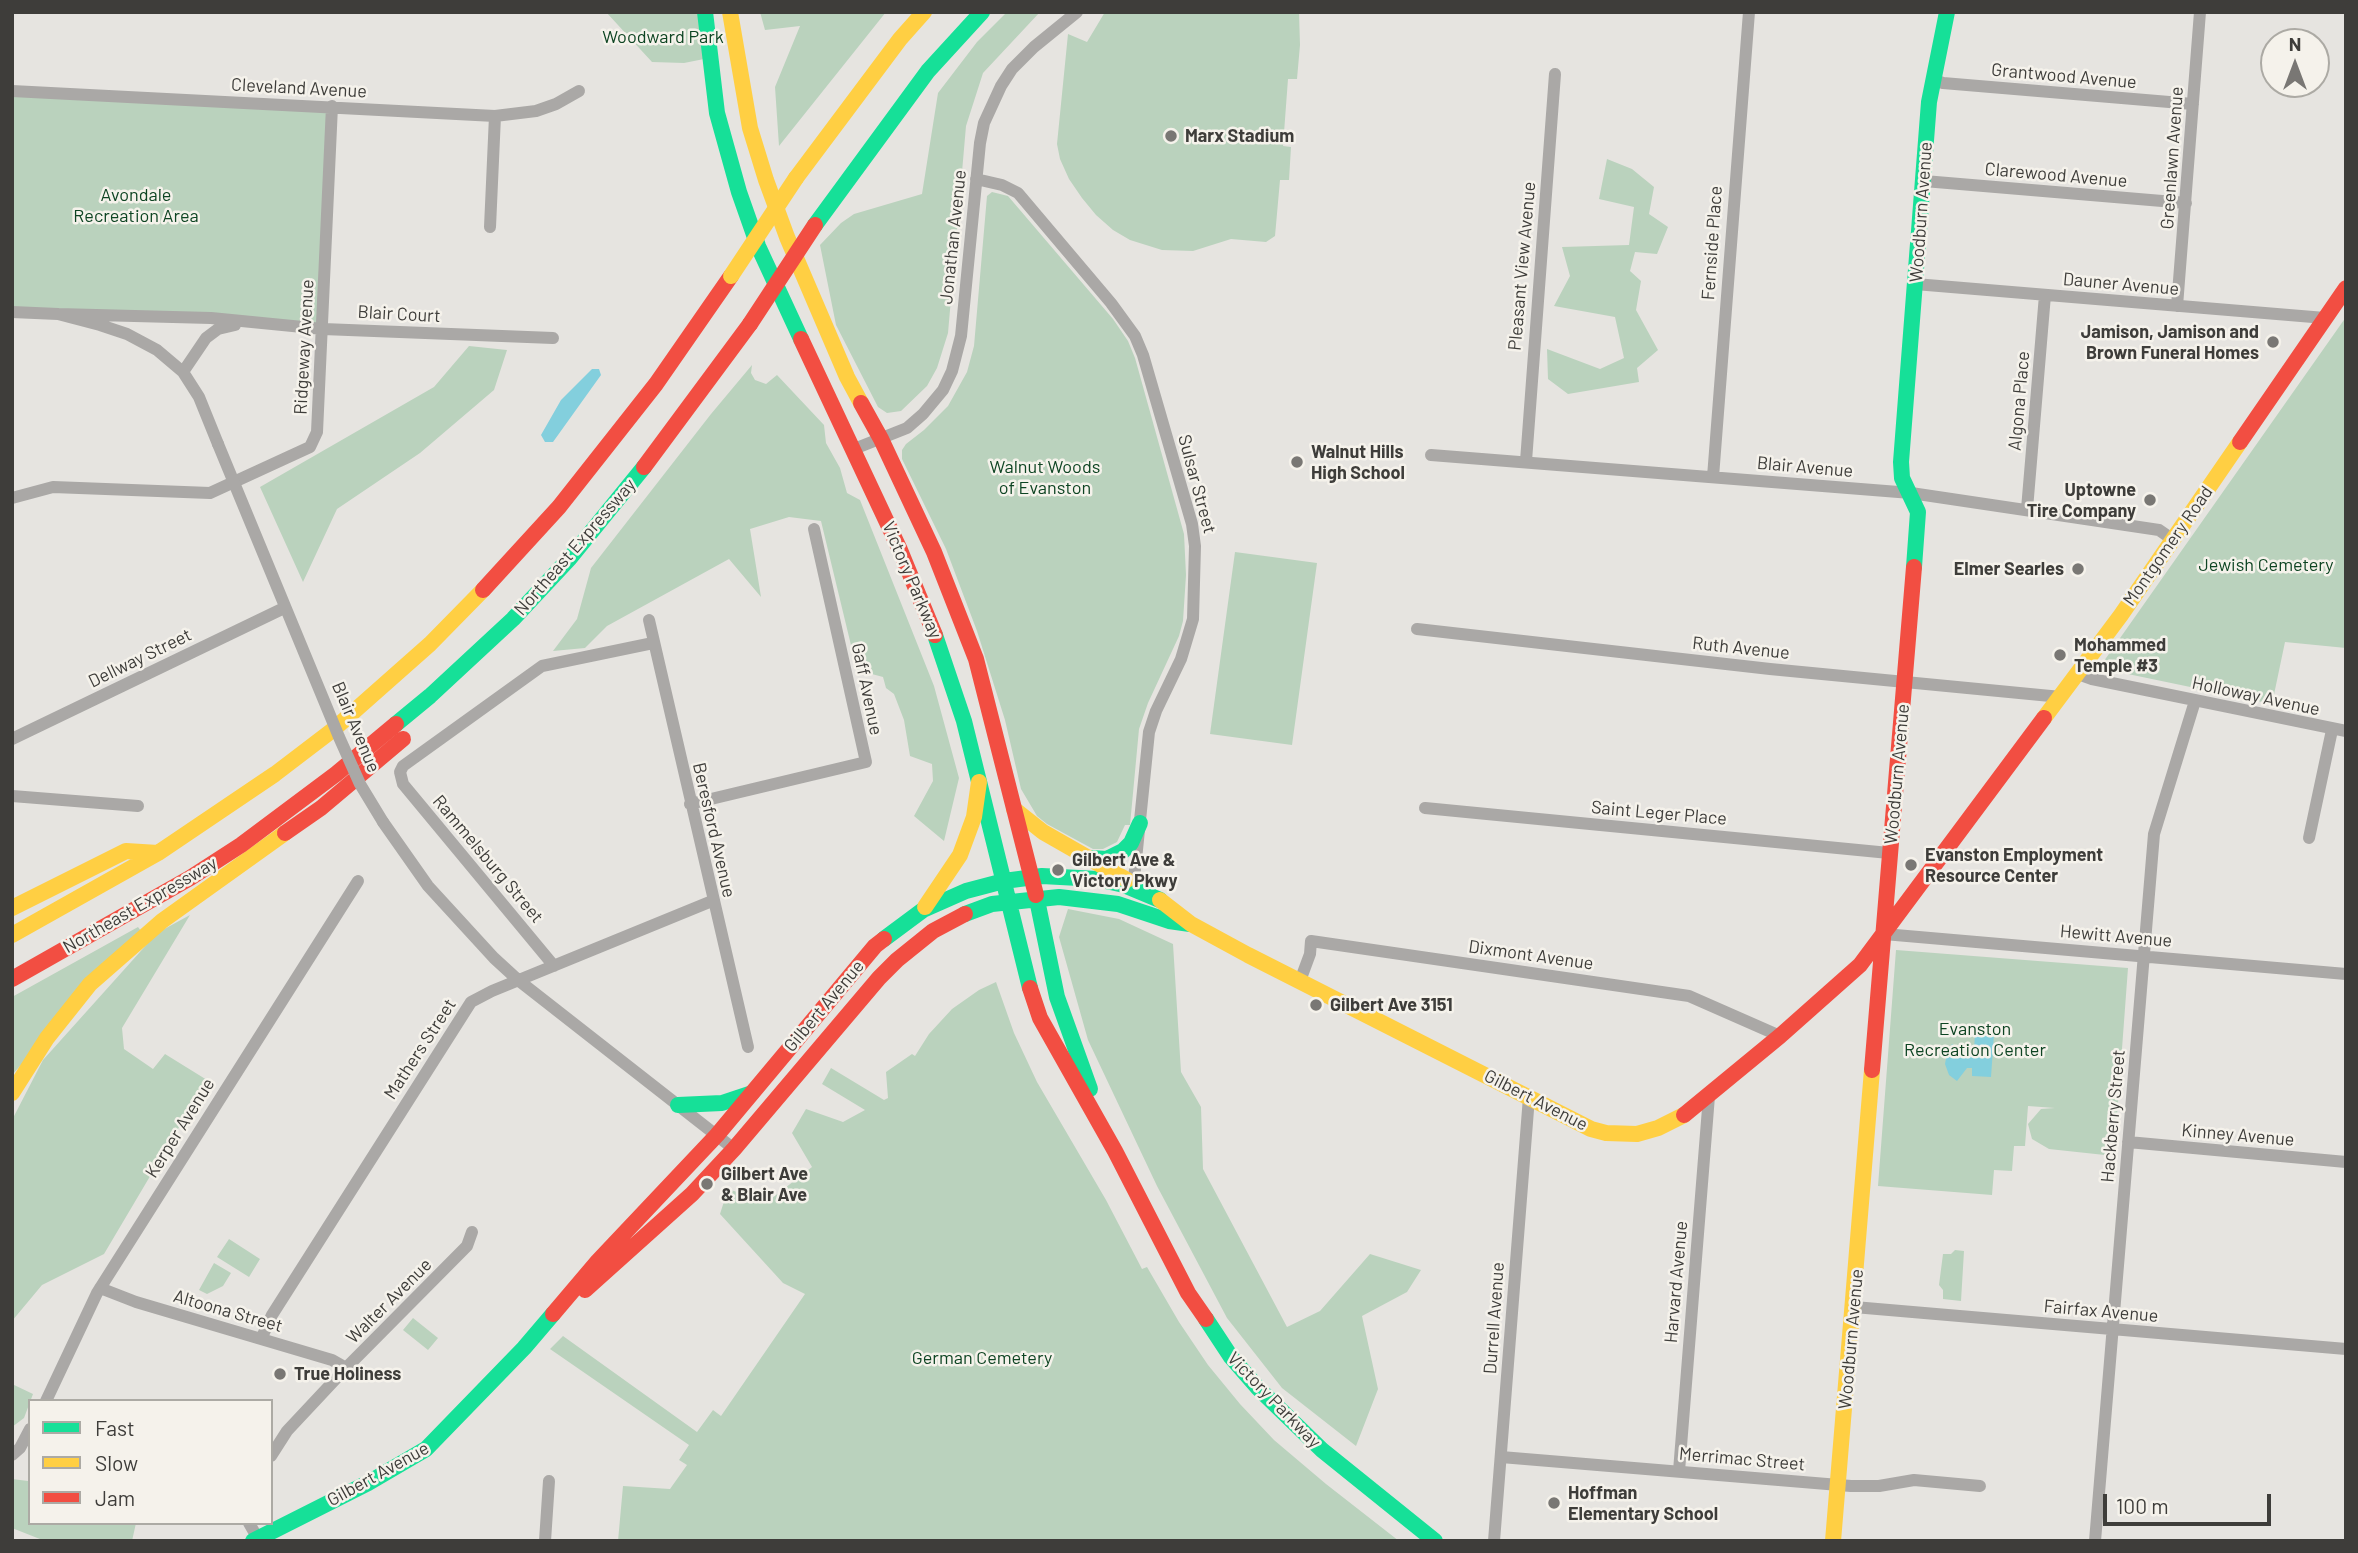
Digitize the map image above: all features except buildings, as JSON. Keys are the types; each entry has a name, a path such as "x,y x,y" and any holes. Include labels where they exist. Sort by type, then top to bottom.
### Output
{"main road":[{"name":"Victory Parkway","path":"705,12 717,113 726,150 758,246 905,561 943,655 964,722 1026,976 1040,1018 1115,1151 1188,1293 1231,1357 1258,1388 1322,1450 1435,1541"},
{"name":"Victory Parkway","path":"730,12 750,128 765,180 813,302 934,552 976,659 1032,877 1058,997 1069,1034 1115,1151"},
{"path":"900,39 907,12"},
{"name":"Northeast Expressway","path":"12,935 158,852 275,774 334,729 430,644 515,557 568,496 656,384 796,178 900,39 924,12"},
{"name":"Northeast Expressway","path":"12,979 190,878 241,845 336,774 430,696 513,619 570,558 657,451 750,324 864,154 928,71 982,12"},
{"name":"Woodburn Avenue","path":"1833,1541 1917,512 1911,493 1902,478 1901,462 1929,102 1947,12"},
{"name":"Montgomery Road","path":"1884,934 2061,698 2346,288"},
{"path":"12,1093 47,1038 90,984 162,921 321,807 413,731 430,696"},
{"path":"923,910 960,855 974,817 979,782"},
{"name":"Gilbert Avenue","path":"1014,809 1043,832 1161,900 1191,924 1591,1129 1621,1135 1658,1128 1686,1114 1860,965 1884,934"},
{"path":"1090,858 1107,859 1115,856 1131,843 1140,823"},
{"path":"12,908 126,851 158,852"},
{"name":"Gilbert Avenue","path":"253,1534 368,1483 426,1449 448,1430 545,1325 598,1261 717,1135 860,962 890,934 923,910 966,891 1004,881 1062,876 1133,886"},
{"name":"Gilbert Avenue","path":"545,1325 610,1270 692,1194 897,960 915,944 950,922 992,904 1074,897 1191,924"},
{"path":"678,1105 722,1103 753,1093"}],"street":[{"name":"Jonathan Avenue","path":"854,449 907,428 943,390 952,371 961,336 984,123 1001,86 1026,54 1077,12"},
{"name":"Fernside Place","path":"1713,477 1749,12"},
{"name":"Greenlawn Avenue","path":"2178,306 2200,12"},
{"name":"Pleasant View Avenue","path":"1526,461 1555,74"},
{"name":"Grantwood Avenue","path":"1934,80 1943,83 2193,104"},
{"name":"Cleveland Avenue","path":"12,91 495,116 536,111 579,91"},
{"name":"Ridgeway Avenue","path":"12,498 53,486 210,493 310,447 317,432 332,106"},
{"path":"490,227 495,116"},
{"name":"Sulsar Street","path":"976,179 1002,184 1018,193 1111,303 1135,336 1143,355 1192,524 1195,546 1193,619 1181,659 1149,732 1131,908"},
{"name":"Clarewood Avenue","path":"1924,181 2186,203"},
{"name":"Dauner Avenue","path":"1915,284 2325,318"},
{"name":"Algona Place","path":"2027,509 2045,295"},
{"name":"Blair Avenue","path":"12,312 58,314 127,334 157,350 183,372 199,397 360,784 408,859 445,905 494,958 734,1149"},
{"name":"Blair Court","path":"58,314 211,318 323,328 553,338"},
{"name":"Blair Court","path":"183,372 206,338 218,329 244,323"},
{"name":"Blair Avenue","path":"1431,455 1911,493 2159,530 2172,539"},
{"name":"Gaff Avenue","path":"690,804 866,762 814,529"},
{"name":"Dellway Street","path":"12,739 282,609"},
{"name":"Beresford Avenue","path":"649,620 748,1047"},
{"name":"Ruth Avenue","path":"1417,629 2061,698"},
{"name":"Rammelsburg Street","path":"554,966 403,785 400,772 403,766 542,666 653,643"},
{"name":"Holloway Avenue","path":"2078,674 2339,731"},
{"name":"Hackberry Street","path":"2095,1541 2154,834 2195,701"},
{"path":"2309,838 2339,731"},
{"path":"12,796 138,806"},
{"name":"Saint Leger Place","path":"1425,808 1889,852"},
{"name":"Kerper Avenue","path":"48,1399 100,1288 358,881"},
{"name":"Mathers Street","path":"262,1337 272,1315 471,1003 519,980 712,901"},
{"name":"Hewitt Avenue","path":"1884,934 2346,974"},
{"name":"Dixmont Avenue","path":"1300,981 1310,954 1311,941 1689,996 1780,1036"},
{"name":"Harvard Avenue","path":"1679,1471 1709,1096"},
{"name":"Durrell Avenue","path":"1493,1541 1529,1097"},
{"name":"Kinney Avenue","path":"2127,1142 2346,1162"},
{"name":"Walter Avenue","path":"273,1453 287,1432 346,1368 453,1262 467,1246 472,1232"},
{"name":"Altoona Street","path":"100,1288 136,1303 262,1337 332,1360 346,1368"},
{"name":"Fairfax Avenue","path":"1854,1307 2346,1349"},
{"path":"12,1455 20,1448 28,1433"},
{"name":"Merrimac Street","path":"1501,1457 1838,1485 1879,1486 1914,1480 1980,1486"},
{"path":"545,1541 549,1481"}],"green space":[{"name":"Woodward Park","path":"606,12 705,12 709,58 684,63 652,62"},
{"path":"760,12 886,12 779,146 775,87 800,26 765,30"},
{"path":"1007,12 1040,12 983,73 966,126 948,333 937,368 927,386 901,411 887,413 878,407 836,325 820,245 841,223 854,214 922,194 938,93 977,42"},
{"name":"Marx Stadium","path":"1105,12 1299,12 1297,79 1288,79 1283,146 1291,147 1289,180 1280,180 1275,236 1266,242 1231,239 1193,251 1162,250 1130,240 1113,230 1082,198 1069,179 1057,144 1068,34 1087,42"},
{"name":"Avondale Recreation Area","path":"12,91 332,106 323,329 12,312"},
{"path":"1607,159 1632,169 1654,187 1649,214 1668,227 1657,254 1635,252 1630,271 1641,281 1636,310 1658,350 1637,368 1639,382 1568,394 1548,379 1547,349 1600,369 1624,358 1615,317 1554,306 1570,276 1562,247 1629,245 1634,207 1599,199"},
{"name":"Walnut Woods of Evanston","path":"992,192 1008,196 1113,319 1128,341 1184,534 1186,575 1183,621 1139,729 1130,825 1125,825 1117,842 1103,849 1093,849 1047,824 1037,816 1021,789 1005,720 977,631 946,549 902,459 902,450 906,444 948,406 967,372 974,346 987,196"},
{"name":"Jewish Cemetery","path":"2346,317 2346,648 2285,642 2272,704 2099,668"},
{"path":"469,346 507,350 494,390 420,453 337,509 303,582 260,487 434,387"},
{"path":"752,365 751,373 755,380 766,384 777,375 824,425 826,443 840,468 847,493 860,500 934,686 959,778 944,841 914,816 933,781 932,764 910,756 904,720 894,694 886,688 883,677 857,670 821,521 789,517 750,529 761,597 729,559 607,626 585,648 553,651 577,619 591,568"},
{"path":"1235,552 1317,563 1292,745 1210,734"},
{"path":"1068,909 1119,919 1173,944 1181,1072 1201,1107 1203,1169 1287,1327 1320,1311 1370,1254 1421,1270 1407,1292 1362,1316 1378,1389 1356,1446 1282,1388 1227,1318 1157,1186 1088,1040 1059,937"},
{"path":"190,915 122,1028 124,1049 153,1069 165,1054 207,1080 104,1254 42,1285 12,1321 12,1120 43,1060 157,933"},
{"path":"138,927 141,931 12,1075 12,997"},
{"name":"Evanston Recreation Center","path":"1896,950 2128,968 2114,1156 2049,1149 2032,1139 2028,1124 2041,1109 2055,1108 2028,1106 2025,1146 2014,1146 2012,1171 1994,1170 1992,1195 1878,1186"},
{"name":"German Cemetery","path":"996,982 1014,1033 1037,1082 1106,1200 1142,1269 1147,1267 1208,1365 1274,1440 1399,1541 618,1541 623,1486 670,1489 687,1465 679,1460 689,1445 550,1349 563,1336 697,1432 713,1410 721,1416 805,1294 783,1283 720,1214 728,1189 767,1202 812,1167 792,1133 806,1109 843,1122 865,1110 822,1084 831,1068 884,1100 888,1098 886,1072 912,1054 915,1056 929,1034 952,1009"},
{"path":"229,1239 260,1259 249,1277 217,1257"},
{"path":"1955,1250 1964,1251 1961,1301 1943,1299 1943,1290 1939,1285 1943,1254 1951,1254"},
{"path":"214,1263 231,1273 223,1286 207,1294 199,1290"},
{"path":"413,1318 438,1338 428,1350 403,1330"},
{"path":"12,1384 33,1394 31,1399 28,1399 24,1418 12,1427"},
{"path":"12,1479 28,1481 28,1525 136,1525 132,1541 45,1541 12,1528"}],"water":[{"path":"592,369 599,369 601,375 553,442 545,442 541,435 561,400"},
{"path":"1975,1034 1994,1034 1991,1077 1972,1076 1972,1068 1967,1068 1957,1081 1949,1075 1945,1064 1947,1053 1952,1044 1960,1049 1974,1050"}],"traffic: fast":[{"path":"705,12 717,113 739,192 758,246 801,339"},
{"path":"815,225 928,71 982,12"},
{"path":"1914,567 1918,512 1902,478 1901,462 1929,102 1947,12"},
{"path":"396,724 513,619 570,558 644,467"},
{"path":"935,635 964,721 1030,988"},
{"path":"1091,858 1107,859 1123,851 1131,843 1140,823"},
{"path":"884,939 923,910 966,891 1004,881 1042,876 1097,879 1124,885 1160,900"},
{"path":"1036,895 1057,997 1090,1089"},
{"path":"965,914 992,904 1059,897 1118,904 1169,921 1190,924"},
{"path":"678,1105 722,1103 752,1093"},
{"path":"253,1541 368,1483 426,1449 524,1348 553,1314"},
{"path":"1206,1319 1231,1357 1258,1388 1322,1450 1435,1541"}],"traffic: slow":[{"path":"730,12 750,128 766,180 787,237 847,377 861,403"},
{"path":"796,178 900,39 924,12"},
{"path":"731,276 796,178"},
{"path":"2044,718 2121,615 2240,442"},
{"path":"12,935 158,853 275,774 334,729 430,644 483,590"},
{"path":"925,907 960,855 974,817 979,782"},
{"path":"1014,809 1043,832 1127,880"},
{"path":"12,1093 47,1038 90,984 162,921 285,833"},
{"path":"12,908 126,851 158,853"},
{"path":"1160,900 1191,924 1248,955 1591,1129 1606,1133 1637,1134 1658,1128 1684,1115"},
{"path":"1833,1541 1872,1070"}],"traffic: jam":[{"path":"750,324 815,225"},
{"path":"483,590 559,507 656,384 731,276"},
{"path":"2240,442 2346,288"},
{"path":"644,467 750,324"},
{"path":"801,339 900,550 935,635"},
{"path":"861,403 881,439 934,552 976,659 1036,895"},
{"path":"1872,1070 1914,567"},
{"path":"1684,1115 1780,1036 1860,965 2044,718"},
{"path":"12,979 190,878 241,845 336,774 396,724"},
{"path":"285,833 321,808 403,739"},
{"path":"585,1290 692,1194 897,960 933,931 965,914"},
{"path":"553,1314 598,1261 717,1135 875,946 884,939"},
{"path":"1030,988 1040,1018 1115,1151 1188,1293 1206,1319"}],"place":[{"name":"Marx Stadium","path":"1171,136"},
{"name":"Jamison, Jamison and Brown Funeral Homes","path":"2273,342"},
{"name":"Walnut Hills High School","path":"1297,462"},
{"name":"Uptowne Tire Company","path":"2150,500"},
{"name":"Elmer Searles","path":"2078,569"},
{"name":"Mohammed Temple #3","path":"2060,655"},
{"name":"Evanston Employment Resource Center","path":"1911,865"},
{"name":"Gilbert Ave & Victory Pkwy","path":"1058,870"},
{"name":"Gilbert Ave 3151","path":"1316,1005"},
{"name":"Gilbert Ave & Blair Ave","path":"707,1184"},
{"name":"True Holiness","path":"280,1374"},
{"name":"Hoffman Elementary School","path":"1554,1503"}]}
